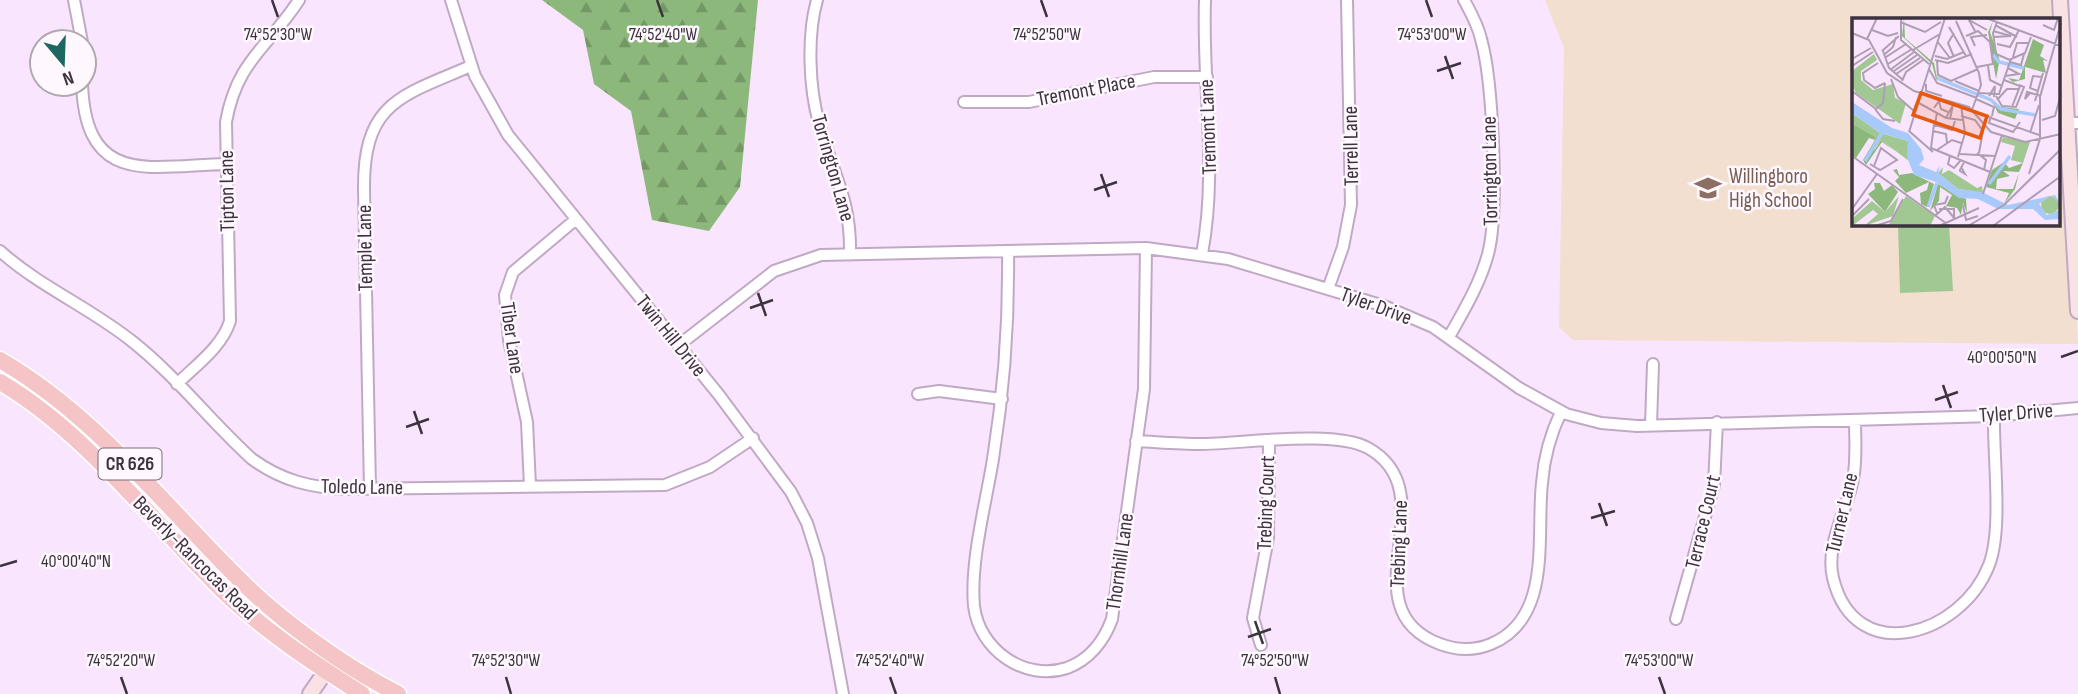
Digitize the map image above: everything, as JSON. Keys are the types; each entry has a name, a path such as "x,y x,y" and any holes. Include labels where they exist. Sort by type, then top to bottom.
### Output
{"main road":[{"name":"Beverly-Rancocas Road","path":"5,363 58,401 115,449 237,578 336,656 398,694"},
{"name":"Beverly-Rancocas Road","path":"2,383 94,456 219,587 276,636 362,694"},
{"path":"219,587 237,578"}],"street":[{"path":"74,0 79,28"},
{"name":"Tipton Lane","path":"177,384 218,345 230,321 226,122 237,80 252,56 299,0"},
{"name":"Twin Hill Drive","path":"451,0 471,66 485,97 508,135 753,438 791,492 813,540 830,612 843,694"},
{"name":"Torrington Lane","path":"817,0 813,23 816,106 848,209 850,253"},
{"name":"Tremont Lane","path":"1202,254 1210,198 1205,0"},
{"name":"Terrell Lane","path":"1328,289 1343,247 1352,205 1347,0"},
{"name":"Torrington Lane","path":"1449,337 1480,279 1491,240 1492,224 1487,70 1481,38 1464,0"},
{"path":"2060,0 2073,123 2078,311"},
{"name":"Temple Lane","path":"370,489 364,190 368,147 377,121 398,98 471,66"},
{"name":"Tremont Place","path":"964,102 1029,102 1154,77 1207,78"},
{"path":"83,98 86,126 92,137 98,147 118,160 141,166 226,164"},
{"name":"Tiber Lane","path":"530,486 527,422 509,340 505,295 513,272 575,220"},
{"name":"Tyler Drive","path":"678,345 774,271 804,259 850,253 1008,253 1146,248 1202,254 1401,312 1449,337 1519,388 1561,412 1619,426 1994,416 2078,408"},
{"name":"Thornhill Lane","path":"1008,253 1006,354 1002,399 979,542 974,606 989,643 1018,666 1043,670 1069,667 1091,653 1107,632 1117,592 1146,361 1146,248"},
{"name":"Toledo Lane","path":"0,251 19,268 78,302 134,342 239,447 267,470 315,487 370,489 665,485 710,467 753,438"},
{"path":"1651,425 1653,364"},
{"path":"918,394 939,391 1002,399"},
{"name":"Trebing Lane","path":"1136,441 1343,441 1368,448 1380,457 1397,479 1402,493 1403,521 1394,577 1399,604 1423,636 1447,647 1474,649 1488,646 1512,632 1521,622 1534,597 1545,459 1561,412"},
{"name":"Turner Lane","path":"1855,420 1853,478 1833,548 1832,575 1839,598 1850,613 1873,628 1900,634 1914,633 1941,622 1973,590 1989,565 1995,534 1994,416"},
{"name":"Terrace Court","path":"1676,619 1713,492 1717,422"},
{"name":"Trebing Court","path":"1261,645 1253,618 1268,538 1269,442"},
{"path":"310,694 326,671"}],"shaded area":[{"name":"Willingboro High School","path":"1545,0 2060,0 2078,344 1573,340 1559,327 1564,48"}],"green space":[{"path":"542,0 758,0 740,187 709,231 652,220 631,111 594,84 583,30"},
{"path":"1898,226 1949,226 1953,291 1900,293"}],"place":[{"name":"Willingboro High School","path":"1708,188"}]}
